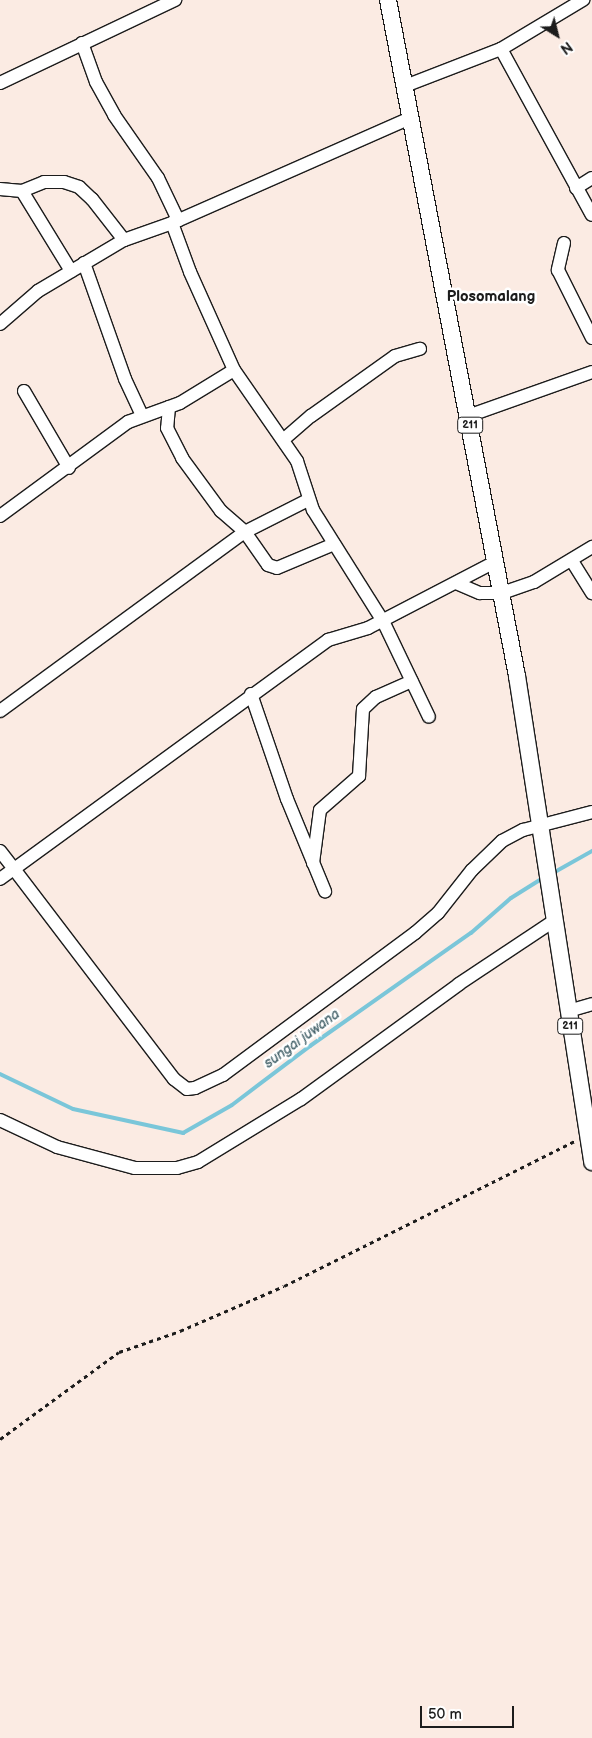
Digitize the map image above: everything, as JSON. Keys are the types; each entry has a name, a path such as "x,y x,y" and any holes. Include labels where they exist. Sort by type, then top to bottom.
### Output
{"main road":[{"name":"211","path":"388,0 502,593 551,889 568,1010 590,1134 592,1162"}],"street":[{"path":"0,83 174,0"},
{"path":"404,86 501,49 582,0"},
{"path":"82,43 96,82 114,116 158,178 234,370 300,466 308,500 383,621 429,717"},
{"path":"501,49 592,215"},
{"path":"0,324 34,294 124,240 175,222 410,118"},
{"path":"576,188 592,178"},
{"path":"0,189 22,191 44,182 64,182 79,187 124,240"},
{"path":"22,191 71,271"},
{"path":"564,243 558,270 592,338"},
{"path":"84,263 125,379 142,415"},
{"path":"283,440 311,416 395,356 420,349"},
{"path":"0,516 142,415 180,404 234,370"},
{"path":"468,416 592,372"},
{"path":"24,390 69,468"},
{"path":"169,407 166,428 182,458 221,511 245,532 262,559 272,568 334,544"},
{"path":"0,711 245,532 308,500"},
{"path":"456,583 480,593 502,593 534,582 572,561 592,547"},
{"path":"572,561 592,593"},
{"path":"0,879 251,694 328,640 383,621 495,562"},
{"path":"313,863 320,810 359,776 363,709 376,697 412,681"},
{"path":"251,694 287,799 325,891"},
{"path":"0,851 174,1079 186,1089 195,1088 223,1075 415,933 438,913 472,870 502,842 523,830 592,812"},
{"path":"0,1120 57,1147 135,1168 177,1168 198,1162 301,1099 459,984 554,921"},
{"path":"568,1010 592,1004"}],"path":[{"path":"0,1439 119,1352 180,1331 284,1286 590,1134"}],"waterway":[{"name":"sungai juwana","path":"553,873 592,851"},
{"name":"sungai juwana","path":"0,1074 73,1109 183,1133 232,1105 310,1046 471,933 511,898 545,877"}],"district":[{"name":"Plosomalang","path":"491,297"}]}
